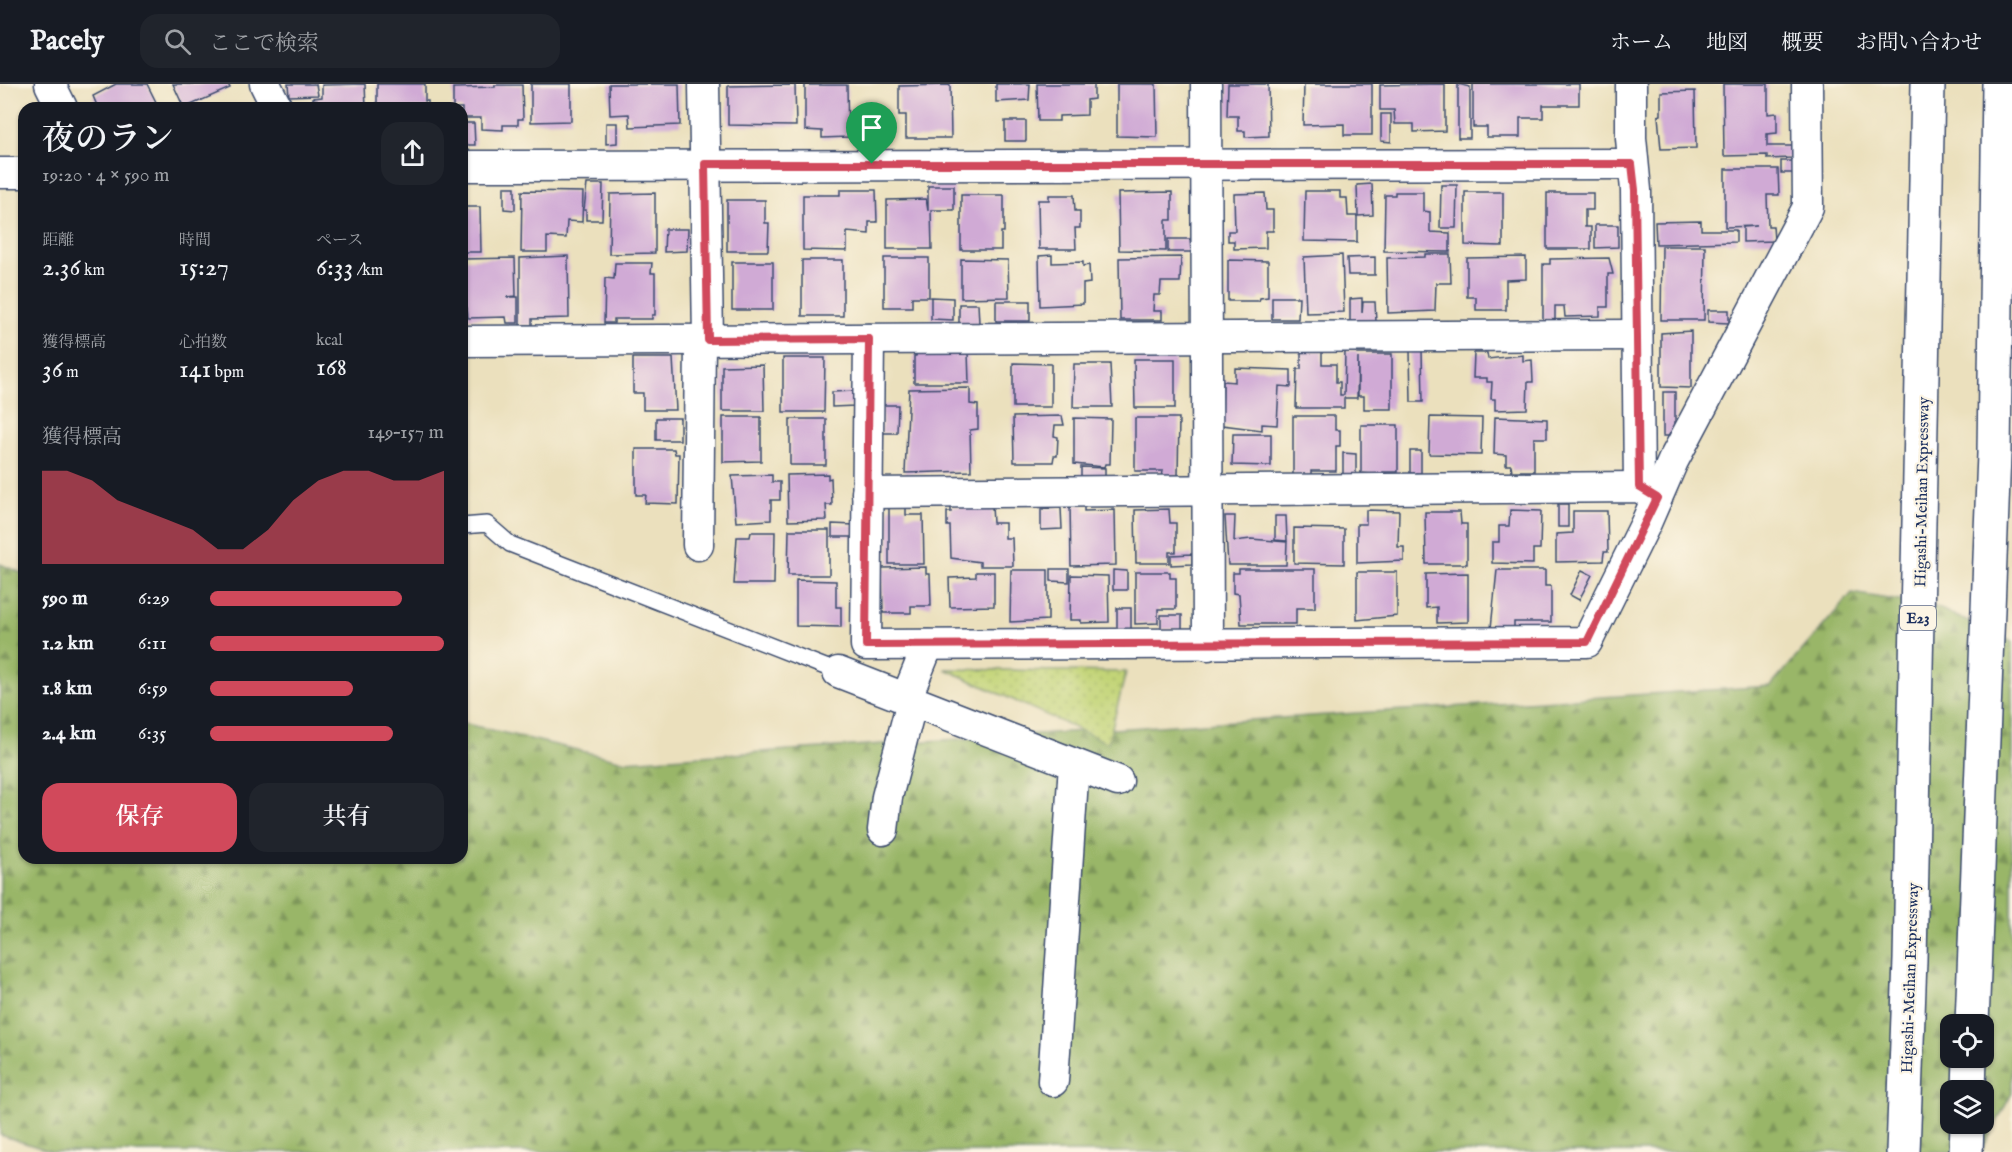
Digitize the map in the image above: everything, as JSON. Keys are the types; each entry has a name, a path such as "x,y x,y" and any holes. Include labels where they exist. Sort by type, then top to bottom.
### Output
{"highway":[{"name":"Higashi-Meihan Expressway","path":"1903,1152 1911,936 1928,84"},
{"path":"1972,1014 1994,454 1999,84"},
{"path":"1974,969 1976,1014"},
{"path":"1966,1152 1967,1134"},
{"path":"1980,1134 1981,1152"}],"street":[{"path":"50,84 59,102"},
{"path":"265,84 274,102"},
{"path":"698,546 704,340 704,84"},
{"path":"1206,84 1208,645"},
{"path":"1631,84 1637,335 1648,493"},
{"path":"869,339 866,645 1587,642 1648,493 1673,461 1808,207 1807,84"},
{"path":"468,165 1632,164"},
{"path":"0,173 18,173"},
{"path":"468,341 1637,335"},
{"path":"867,493 1208,491 1648,493"},
{"path":"884,830 887,797 909,700 928,645"},
{"path":"838,672 1118,781"},
{"path":"1053,1081 1074,764"}],"lane":[{"path":"468,526 487,524 510,544 838,672"}],"green space":[{"path":"0,564 18,572 18,864 468,864 468,724 624,761 1771,686 1852,593 1936,607 2012,642 2012,1093 1994,1127 1994,1080 1940,1080 1940,1134 1990,1134 1981,1152 53,1152 0,1135"},
{"path":"945,669 1126,672 1108,743"}],"building":[{"path":"116,84 147,84 156,102 96,102 93,96"},
{"path":"173,84 228,84 230,88 198,102 181,102"},
{"path":"288,84 316,84 318,95 289,96"},
{"path":"365,84 366,102 313,102 313,98 322,97 322,85"},
{"path":"377,84 425,84 425,101 428,102 377,102"},
{"path":"531,84 571,84 571,121 531,122"},
{"path":"609,84 679,84 680,125 630,127 629,114 610,115"},
{"path":"996,84 1030,84 1029,100 996,102"},
{"path":"1037,84 1094,84 1094,99 1087,100 1087,115 1059,116 1059,121 1038,121"},
{"path":"1117,84 1156,84 1157,137 1117,136"},
{"path":"1228,84 1268,84 1269,136 1245,137 1245,131 1238,131 1238,116 1227,116"},
{"path":"1304,84 1372,84 1372,135 1344,135 1344,124 1303,125"},
{"path":"1445,84 1445,131 1414,132 1414,124 1395,124 1394,110 1380,110 1380,85"},
{"path":"1458,84 1470,87 1470,138 1458,138"},
{"path":"1473,84 1579,84 1579,105 1543,105 1543,118 1520,118 1520,137 1487,137 1487,127 1473,127"},
{"path":"1723,84 1768,84 1768,114 1777,113 1777,133 1767,134 1767,146 1792,146 1793,158 1767,159 1767,155 1724,156"},
{"path":"495,85 522,85 523,119 518,119 518,125 503,125 503,130 481,129 481,118 468,118 468,102 453,102 453,88 495,87"},
{"path":"795,85 796,126 728,125 728,86"},
{"path":"805,85 847,85 848,137 822,138 822,131 805,130"},
{"path":"950,85 951,138 906,138 906,115 899,115 899,86"},
{"path":"1695,91 1696,148 1661,149 1658,116 1661,115 1661,92"},
{"path":"1381,114 1391,114 1391,142 1381,141"},
{"path":"1005,121 1026,121 1026,141 1005,141"},
{"path":"468,123 474,123 475,145 468,145"},
{"path":"606,123 617,123 617,143 606,144"},
{"path":"1781,161 1793,161 1793,173 1781,173"},
{"path":"1725,169 1778,169 1779,195 1767,195 1768,226 1773,226 1774,241 1743,242 1743,227 1757,226 1725,227"},
{"path":"587,184 603,184 602,220 586,220 586,210 584,210"},
{"path":"1372,184 1373,215 1358,216 1357,185"},
{"path":"1441,185 1457,185 1456,228 1440,228"},
{"path":"928,186 954,186 954,210 931,210 932,249 887,249 887,200 926,199 928,211"},
{"path":"504,187 515,187 515,210 504,209"},
{"path":"840,190 876,190 877,222 869,222 869,234 847,232 847,251 803,250 803,195 840,195"},
{"path":"522,191 583,192 582,222 567,221 566,238 547,237 547,252 521,252"},
{"path":"1305,191 1340,191 1340,198 1347,198 1348,216 1357,216 1357,242 1304,241"},
{"path":"1172,192 1172,220 1166,220 1166,251 1119,250 1118,193"},
{"path":"1395,192 1423,192 1423,211 1430,212 1430,232 1450,233 1450,252 1384,251 1385,195 1395,195"},
{"path":"1465,192 1503,192 1503,246 1465,245"},
{"path":"655,193 655,253 609,254 610,194"},
{"path":"1265,193 1266,210 1273,210 1273,231 1266,231 1266,248 1234,249 1234,241 1228,241 1228,231 1235,231 1234,194"},
{"path":"1547,193 1593,193 1593,210 1585,210 1585,227 1591,227 1591,249 1547,249"},
{"path":"961,195 1004,195 1004,232 1001,232 1001,250 961,250"},
{"path":"1049,195 1074,195 1075,211 1080,211 1080,228 1075,228 1076,249 1039,249 1038,200 1049,200"},
{"path":"727,200 765,200 765,223 769,223 768,251 727,251"},
{"path":"468,207 480,207 481,252 468,252"},
{"path":"1701,221 1701,230 1736,230 1736,242 1656,244 1655,222"},
{"path":"1595,225 1618,225 1618,247 1595,248"},
{"path":"665,229 688,229 687,251 664,252"},
{"path":"1168,239 1190,239 1191,252 1168,252"},
{"path":"1662,246 1705,246 1704,320 1661,320"},
{"path":"1425,254 1450,254 1451,283 1436,283 1435,311 1388,313 1387,258 1425,257"},
{"path":"1052,255 1052,263 1083,262 1083,266 1089,265 1090,283 1083,284 1083,304 1040,306 1039,256"},
{"path":"1342,255 1344,312 1306,313 1304,257"},
{"path":"568,256 569,318 532,319 532,325 520,325 520,258"},
{"path":"1181,257 1180,282 1161,282 1160,295 1154,295 1153,311 1162,311 1162,320 1120,320 1119,258"},
{"path":"1375,257 1375,275 1348,275 1347,258"},
{"path":"1526,257 1526,279 1506,280 1506,310 1476,310 1476,297 1467,297 1467,258"},
{"path":"515,258 516,296 506,297 518,297 518,323 507,323 506,317 468,318 468,259"},
{"path":"884,258 929,258 929,297 912,297 912,307 884,307"},
{"path":"1609,258 1613,274 1608,274 1608,307 1600,307 1600,316 1565,317 1564,306 1555,306 1555,320 1543,320 1543,264 1550,264 1550,259"},
{"path":"961,259 1008,260 1009,297 961,298"},
{"path":"802,260 843,260 843,316 802,316"},
{"path":"1228,260 1268,261 1268,297 1260,298 1259,301 1228,301"},
{"path":"732,262 773,262 773,310 732,310"},
{"path":"615,263 652,263 651,273 655,273 655,315 652,315 652,319 614,319 614,323 604,323 605,278 614,279"},
{"path":"931,297 953,298 953,320 931,319"},
{"path":"1272,297 1299,297 1298,319 1272,319"},
{"path":"1362,298 1362,313 1363,302 1375,302 1376,322 1350,323 1350,299"},
{"path":"996,301 1030,301 1030,321 996,321"},
{"path":"959,304 978,304 979,323 959,323"},
{"path":"1708,310 1729,310 1729,323 1708,322"},
{"path":"1691,331 1691,388 1661,387 1661,333"},
{"path":"1410,350 1422,350 1423,402 1411,402"},
{"path":"1301,351 1322,351 1322,364 1336,364 1336,382 1340,382 1340,395 1344,395 1345,351 1357,351 1357,354 1392,354 1392,409 1364,409 1364,396 1358,396 1358,358 1357,398 1344,398 1344,408 1296,408 1297,369 1301,369"},
{"path":"917,352 968,352 969,383 914,383 914,356"},
{"path":"1474,353 1487,353 1488,359 1523,355 1523,361 1532,360 1533,382 1528,382 1527,409 1495,410 1495,399 1491,399 1492,382 1487,382 1487,378 1473,378"},
{"path":"633,358 673,358 676,410 643,410 643,393 633,393"},
{"path":"783,358 825,358 824,412 783,412"},
{"path":"1134,359 1175,359 1175,408 1135,408"},
{"path":"1013,363 1051,364 1051,407 1013,407"},
{"path":"1074,364 1110,364 1112,407 1073,407"},
{"path":"763,365 764,411 722,411 722,366"},
{"path":"1235,368 1291,370 1291,387 1279,386 1277,425 1262,424 1262,430 1222,425 1223,381 1235,382"},
{"path":"970,388 970,404 978,405 978,429 970,430 971,471 905,473 909,389"},
{"path":"855,391 855,406 832,407 832,392"},
{"path":"1663,392 1675,392 1675,436 1663,436"},
{"path":"882,405 898,405 897,433 882,433"},
{"path":"1062,416 1064,425 1055,425 1054,436 1058,437 1057,456 1054,456 1053,462 1014,462 1013,417"},
{"path":"1293,416 1335,416 1335,430 1340,430 1340,446 1336,446 1336,471 1311,471 1311,476 1293,475"},
{"path":"723,417 761,417 761,461 723,462"},
{"path":"1430,417 1482,418 1481,455 1429,454"},
{"path":"1495,417 1547,419 1547,438 1534,438 1534,471 1512,471 1511,465 1506,465 1506,455 1494,454"},
{"path":"656,418 680,418 680,440 656,440"},
{"path":"1074,418 1111,419 1110,464 1105,464 1104,467 1074,464"},
{"path":"1135,418 1179,418 1178,475 1162,476 1163,471 1135,471"},
{"path":"790,419 826,419 826,465 790,465"},
{"path":"1361,425 1398,425 1398,472 1383,472 1383,475 1361,473"},
{"path":"1233,434 1271,434 1271,466 1232,465"},
{"path":"636,449 674,449 675,454 679,454 678,504 645,503 646,495 636,495"},
{"path":"1410,451 1421,451 1421,473 1410,473"},
{"path":"1343,453 1356,454 1356,477 1343,477"},
{"path":"1081,467 1105,468 1105,478 1081,477"},
{"path":"828,474 828,479 831,478 832,505 826,505 827,520 788,521 787,475"},
{"path":"772,475 772,482 780,482 780,500 771,500 771,520 736,522 732,476"},
{"path":"1558,504 1568,504 1568,527 1558,527"},
{"path":"1070,505 1084,505 1084,511 1115,510 1116,565 1071,566"},
{"path":"992,506 993,523 1005,523 1005,538 1012,538 1013,566 980,566 980,562 951,558 947,512 951,512 951,507"},
{"path":"906,507 906,515 923,515 924,564 889,564 889,508"},
{"path":"1061,508 1062,529 1041,530 1041,509"},
{"path":"1169,509 1170,523 1176,523 1176,552 1169,552 1169,563 1136,563 1135,510"},
{"path":"1366,510 1399,511 1398,547 1404,547 1404,561 1357,563 1357,524 1366,524"},
{"path":"1510,510 1541,511 1540,549 1533,549 1533,564 1492,563 1492,542 1499,542 1499,526 1509,526"},
{"path":"1573,511 1607,511 1608,552 1604,552 1603,561 1556,562 1556,534 1573,533"},
{"path":"1425,512 1460,512 1461,524 1467,524 1467,564 1426,564"},
{"path":"1225,516 1235,516 1234,541 1251,539 1287,542 1286,565 1228,565"},
{"path":"1275,516 1286,516 1287,541 1275,540"},
{"path":"832,524 854,525 854,537 832,537"},
{"path":"1294,528 1344,529 1344,564 1294,563"},
{"path":"789,530 829,530 829,575 788,575"},
{"path":"751,532 775,532 774,584 734,584 737,537 750,537"},
{"path":"1192,554 1192,564 1171,565 1171,555"},
{"path":"926,567 926,574 930,574 931,606 911,606 911,613 883,613 882,568"},
{"path":"1051,569 1069,569 1069,582 1051,581"},
{"path":"1239,569 1315,569 1315,608 1296,608 1296,624 1241,624 1239,594 1233,593 1233,573 1239,573"},
{"path":"1011,570 1048,570 1048,620 1010,622"},
{"path":"1113,570 1127,571 1127,590 1113,590"},
{"path":"1497,570 1545,570 1545,586 1551,586 1551,622 1514,622 1514,628 1491,628"},
{"path":"1582,570 1592,575 1579,600 1570,595"},
{"path":"976,572 994,572 994,606 950,607 949,578 976,577"},
{"path":"1135,572 1170,572 1170,578 1176,578 1176,609 1158,609 1158,623 1135,624"},
{"path":"1357,572 1397,572 1397,616 1357,620"},
{"path":"1468,573 1468,622 1437,623 1437,607 1426,608 1426,574"},
{"path":"1071,575 1108,576 1109,622 1081,623 1081,620 1070,620"},
{"path":"796,580 836,581 836,607 841,607 841,627 796,626"},
{"path":"1117,608 1131,608 1131,631 1117,631"},
{"path":"1161,615 1182,615 1182,629 1161,629"}],"route":[{"path":"705,164 872,164 1632,164 1635,190 1639,487 1657,498 1587,642 866,645 869,339 708,340 705,164"}]}
